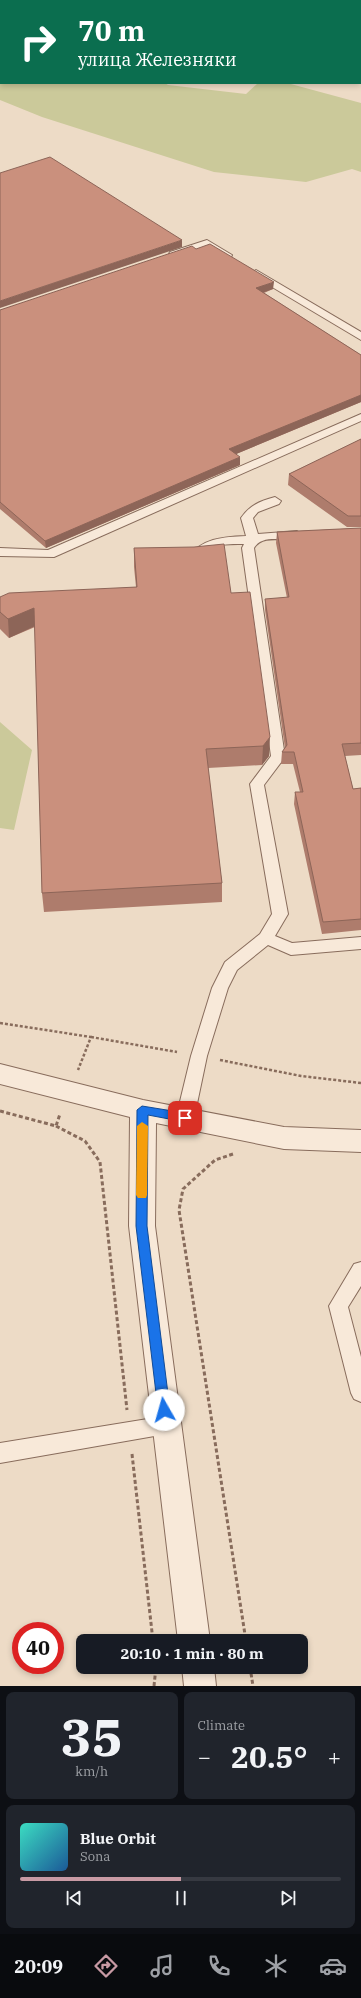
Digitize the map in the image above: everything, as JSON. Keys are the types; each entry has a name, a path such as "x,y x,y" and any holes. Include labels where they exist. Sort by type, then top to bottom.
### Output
{"street":[{"path":"0,1074 142,1110 284,1138 361,1141"},
{"path":"142,1110 142,1226 193,1634"},
{"path":"199,1674 200,1686"}],"lane":[{"path":"163,258 207,243 234,259"},
{"path":"247,267 361,337"},
{"path":"0,552 50,554 361,417"},
{"path":"185,1118 199,1056 220,988 231,966 266,938 280,914 257,784 278,757 248,548 253,540 247,518 254,509 275,501"},
{"path":"193,560 201,549 219,541 253,540 264,536 309,534"},
{"path":"266,938 291,949 361,943"},
{"path":"361,1270 338,1306 361,1393"},
{"path":"0,1453 166,1425"}],"path":[{"path":"91,1037 301,1076 361,1083"},
{"path":"56,1126 85,1141 100,1162 152,1634"},
{"path":"236,1153 215,1160 183,1189 179,1210 245,1634"},
{"path":"154,1686 155,1674"},
{"path":"251,1674 253,1686"}],"shaded area":[{"path":"0,84 166,84 246,94 257,84 291,84 361,103 361,172 352,169 306,182 214,172 42,117 0,100"},
{"path":"0,722 32,750 14,830 0,828"}],"building":[{"path":"50,157 182,240 0,301 0,173"},
{"path":"210,244 274,282 256,288 361,355 361,395 229,449 240,457 45,541 0,502 0,310 192,246 196,249"},
{"path":"361,439 361,516 348,516 289,474"},
{"path":"361,528 361,743 342,744 353,789 361,788 361,919 323,922 295,792 303,792 294,752 282,752 287,745 265,599 289,597 277,532"},
{"path":"224,544 231,593 250,592 270,737 263,746 206,749 222,883 42,893 34,608 8,619 0,612 0,597 9,593 137,587 134,548 194,547"}],"slow traffic":[{"path":"142,1126 142,1195"}],"route":[{"path":"164,1410 142,1226 142,1110 185,1118"}]}
